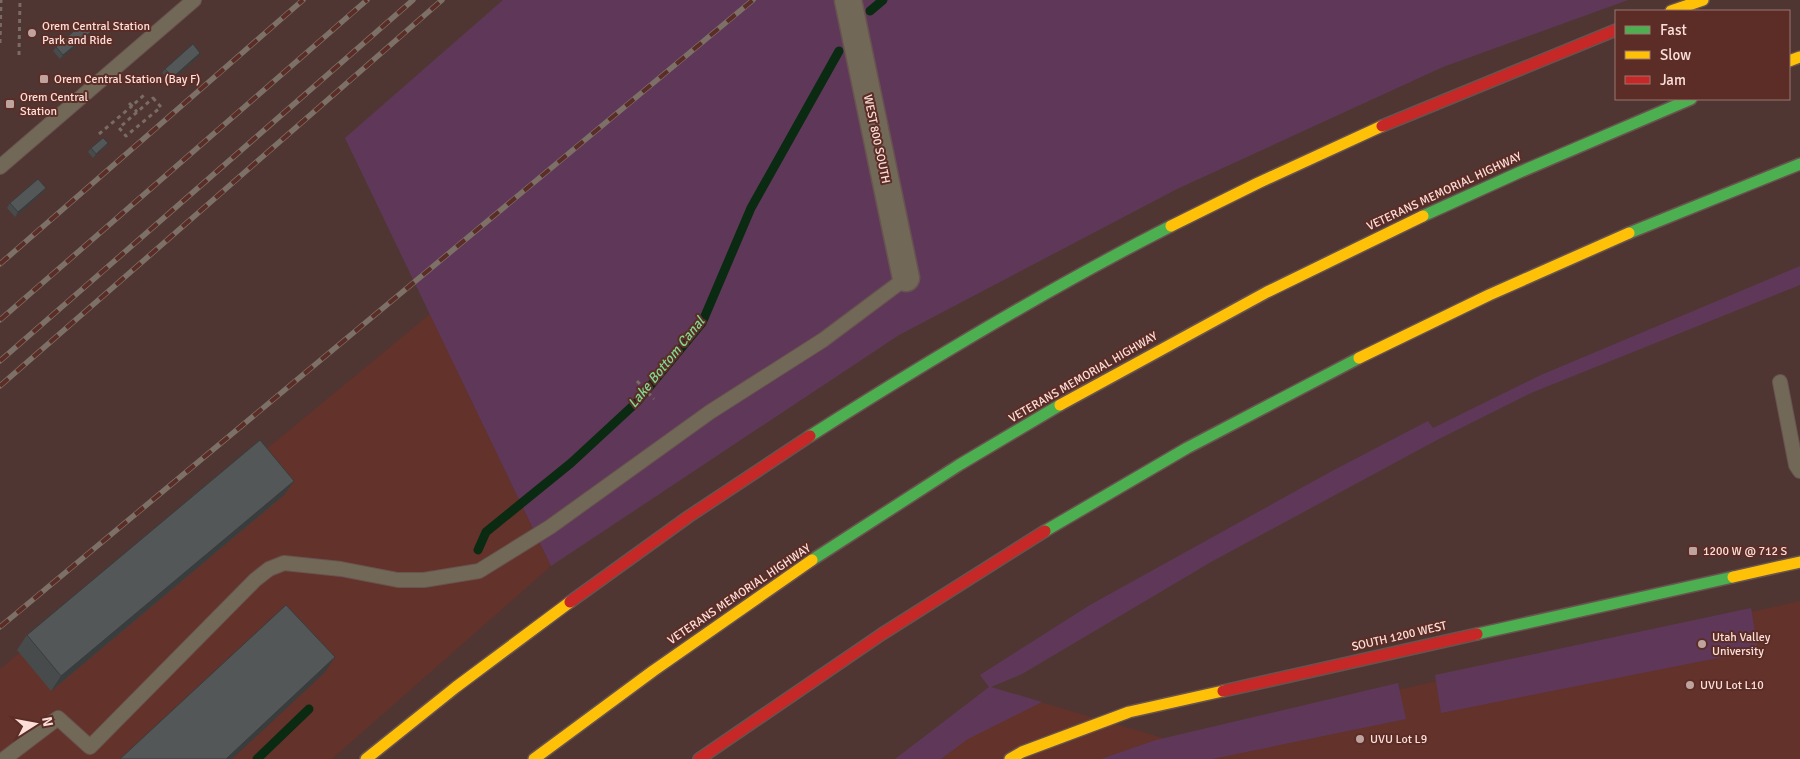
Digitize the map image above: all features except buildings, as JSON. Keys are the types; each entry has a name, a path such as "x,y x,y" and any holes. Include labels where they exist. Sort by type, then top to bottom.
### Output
{"main road":[{"path":"1674,10 1703,0"},
{"path":"366,759 531,630 700,509 849,412 1025,305 1205,209 1298,164 1470,88 1615,30"},
{"name":"VETERANS MEMORIAL HIGHWAY","path":"534,759 640,679 730,615 935,481 1100,383 1278,287 1368,242 1479,189 1689,100"},
{"path":"699,759 863,645 994,562 1124,484 1245,418 1386,344 1518,281 1800,164"},
{"name":"SOUTH 1200 WEST","path":"1010,759 1022,752 1129,712 1800,562"}],"street":[{"name":"WEST 800 SOUTH","path":"848,0 906,278"}],"lane":[{"path":"0,167 194,0"},
{"path":"4,759 58,718 90,747 255,580 269,569 284,563 342,569 398,580 424,580 478,570 495,562 550,526 710,412 822,340 906,278"},
{"path":"1780,382 1796,465 1800,471"}],"path":[{"path":"0,43 1,0"},
{"path":"19,54 20,0"},
{"path":"99,134 130,105 144,95"},
{"path":"153,98 160,107 144,121 126,136 119,128 153,98"},
{"path":"130,105 137,112"},
{"path":"144,121 147,125"},
{"path":"637,381 654,399"}],"shaded area":[{"path":"503,0 1628,0 1443,67 1177,189 899,335 551,566 345,138"},
{"path":"1800,266 1800,285 1531,393 1437,440 1211,562 1022,674 991,687 1042,702 968,739 941,759 895,759 989,687 980,675 1090,605 1332,471 1428,421 1433,428 1541,375"},
{"path":"430,314 551,566 332,759 0,759 0,669"},
{"name":"Utah Valley University","path":"1800,601 1800,759 895,759 990,687 1170,740"},
{"path":"1751,608 1758,650 1441,713 1435,675"},
{"path":"1398,683 1406,719 1212,759 1101,759 1156,740"}],"waterway":[{"name":"Lake Bottom Canal","path":"870,11 883,0"},
{"name":"Lake Bottom Canal","path":"478,550 486,532 571,463 637,402 702,323 751,208 839,51"},
{"name":"Lake Bottom Canal","path":"257,759 309,709"}],"railway":[{"path":"0,264 303,0"},
{"path":"0,320 367,0"},
{"path":"0,361 413,0"},
{"path":"0,386 442,0"},
{"path":"0,627 753,0"}],"traffic: fast":[{"path":"1423,216 1520,172 1689,100"},
{"path":"1629,233 1800,164"},
{"path":"810,436 988,326 1171,226"},
{"path":"1045,531 1187,448 1359,358"},
{"path":"812,560 959,465 1060,405"},
{"path":"1477,634 1733,577"}],"traffic: slow":[{"path":"1674,10 1703,0"},
{"path":"1790,61 1800,57"},
{"path":"1171,226 1258,183 1382,126"},
{"path":"1060,405 1267,292 1423,216"},
{"path":"1359,358 1489,295 1629,233"},
{"path":"534,759 653,671 812,560"},
{"path":"1733,577 1800,562"},
{"path":"366,759 456,687 570,602"},
{"path":"1010,759 1022,752 1129,712 1223,691"}],"traffic: jam":[{"path":"1382,126 1615,30"},
{"path":"570,602 688,517 810,436"},
{"path":"699,759 882,634 1045,531"},
{"path":"1223,691 1477,634"}],"place":[{"name":"Orem Central Station Park and Ride","path":"32,33"},
{"name":"Orem Central Station (Bay F)","path":"44,79"},
{"name":"Orem Central Station","path":"10,104"},
{"name":"1200 W @ 712 S","path":"1693,551"},
{"name":"Utah Valley University","path":"1702,644"},
{"name":"UVU Lot L10","path":"1690,685"},
{"name":"UVU Lot L9","path":"1360,739"}]}
